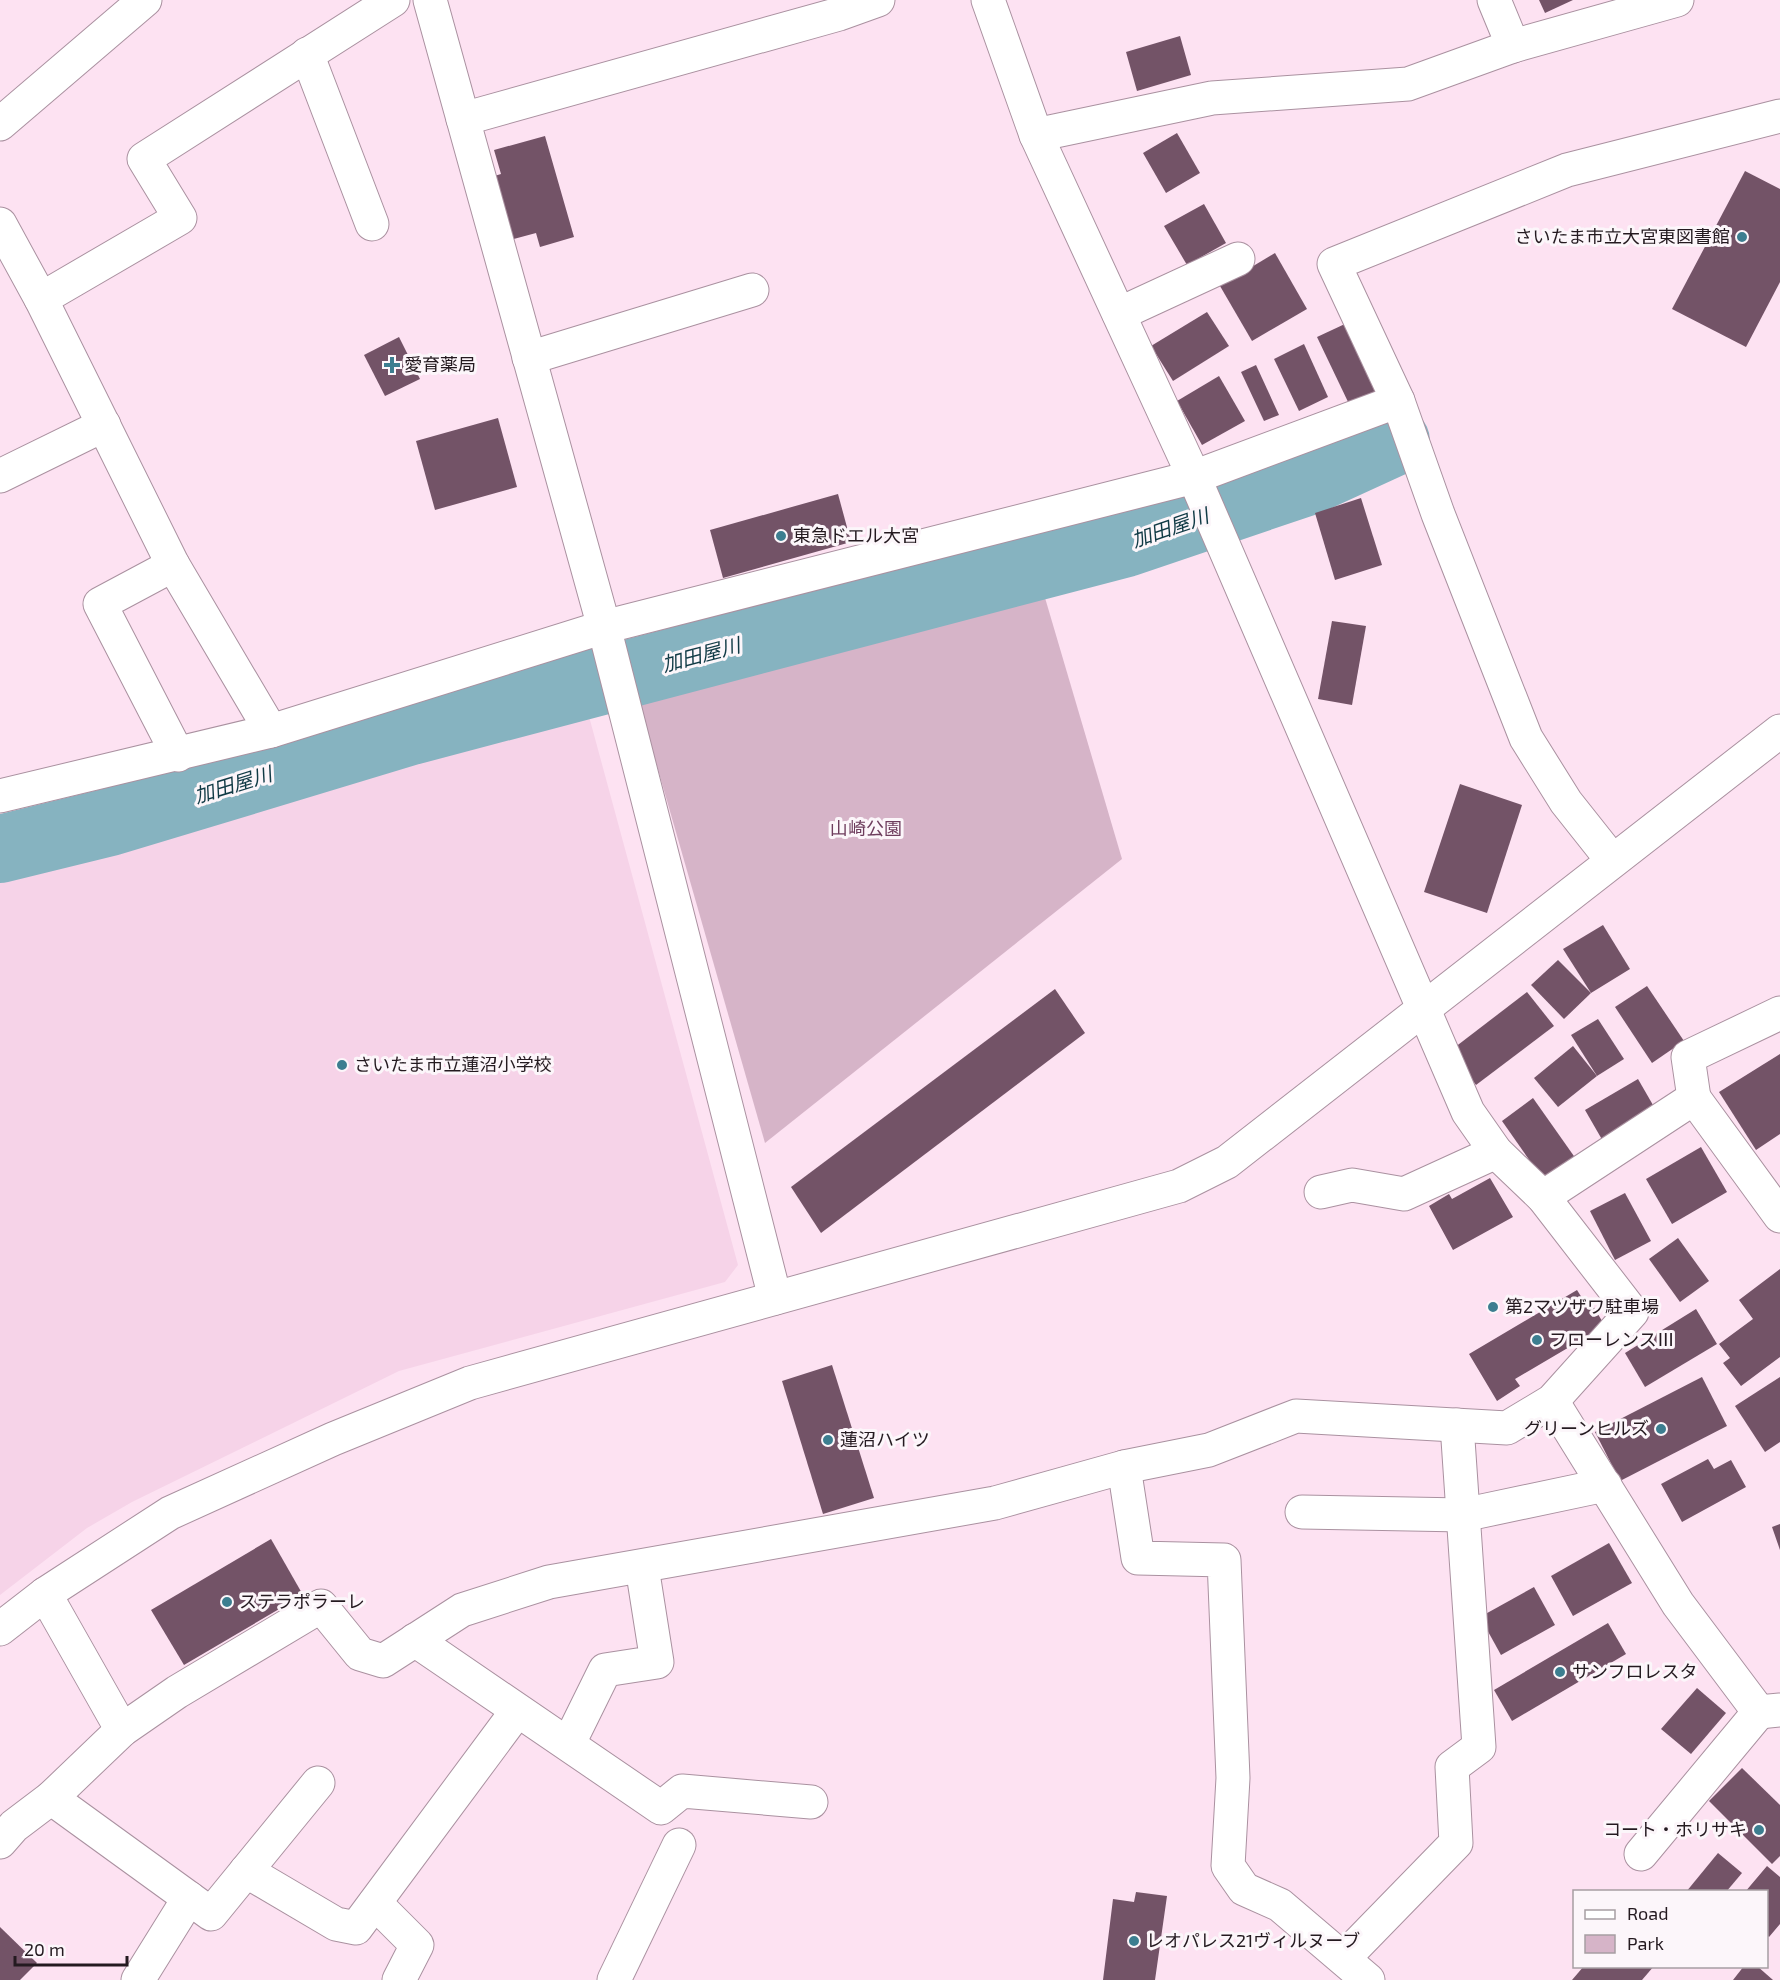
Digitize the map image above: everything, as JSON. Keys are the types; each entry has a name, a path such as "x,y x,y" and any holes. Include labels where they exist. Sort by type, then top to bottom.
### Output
{"street":[{"path":"0,124 145,0"},
{"path":"41,299 180,218 144,159 393,0"},
{"path":"430,0 604,627 775,1298"},
{"path":"463,119 839,14 878,0"},
{"path":"0,1842 14,1826 51,1798 122,1730 177,1692 321,1606 360,1654 383,1661 462,1610 549,1582 994,1503 1124,1467 1209,1450 1296,1416 1507,1428 1552,1401 1632,1312 1543,1197 1496,1152 1468,1112 1194,477 1036,135 988,0"},
{"path":"1494,0 1513,46"},
{"path":"1036,135 1212,98 1408,84 1513,46 1677,0"},
{"path":"307,54 372,224"},
{"path":"1612,860 1566,802 1526,738 1438,514 1398,400 1334,264 1567,171 1780,116"},
{"path":"0,224 41,299 173,565 271,731"},
{"path":"1119,314 1238,259"},
{"path":"529,358 752,290"},
{"path":"0,796 271,731 604,627 1194,477 1398,400"},
{"path":"0,476 104,425"},
{"path":"173,565 100,604 178,755"},
{"path":"0,1629 45,1594 170,1514 333,1439 459,1388 1179,1186 1227,1162 1423,1011 1612,860 1778,737"},
{"path":"1780,1013 1688,1057 1694,1098 1780,1216"},
{"path":"1543,1197 1694,1098"},
{"path":"1321,1192 1352,1185 1404,1194 1496,1152"},
{"path":"1552,1401 1678,1604 1769,1711 1641,1854"},
{"path":"1344,1958 1456,1843 1452,1767 1479,1747 1457,1425"},
{"path":"1124,1467 1138,1558 1224,1560 1233,1778 1228,1866 1244,1889 1280,1905 1368,1980"},
{"path":"1302,1512 1463,1515 1605,1485"},
{"path":"569,1743 605,1670 657,1662 642,1567"},
{"path":"45,1594 122,1730"},
{"path":"415,1640 661,1808 682,1791 811,1802"},
{"path":"246,1871 336,1924 357,1928 517,1711"},
{"path":"51,1798 211,1914 318,1783"},
{"path":"614,1980 679,1845"},
{"path":"138,1980 189,1899"},
{"path":"375,1903 417,1945 399,1980"}],"shaded area":[{"name":"さいたま市立蓮沼小学校","path":"587,709 738,1265 725,1282 399,1371 132,1502 87,1528 0,1595 0,865"}],"green space":[{"name":"山崎公園","path":"1043,591 1122,859 765,1143 639,703"}],"building":[{"path":"1539,0 1573,0 1545,13"},
{"path":"1180,36 1191,75 1137,91 1126,52"},
{"path":"1177,133 1200,173 1166,193 1143,153"},
{"path":"545,136 574,237 540,247 536,233 510,240 491,177 501,174 494,150"},
{"path":"1745,171 1780,189 1780,282 1746,347 1672,309"},
{"path":"1204,204 1226,243 1187,265 1164,226"},
{"path":"1275,253 1307,309 1252,341 1220,286"},
{"path":"1207,312 1229,346 1173,381 1151,346"},
{"path":"1347,323 1380,393 1350,406 1317,337"},
{"path":"399,337 420,379 385,396 364,355"},
{"path":"1304,344 1328,397 1299,411 1274,359"},
{"path":"1256,365 1279,415 1264,421 1241,372"},
{"path":"1219,376 1245,421 1202,445 1177,401"},
{"path":"498,418 517,487 435,510 416,441"},
{"name":"東急ドエル大宮","path":"838,494 851,542 723,578 710,530"},
{"path":"1361,498 1382,565 1335,580 1315,513"},
{"path":"1332,621 1366,626 1352,705 1318,699"},
{"path":"1460,784 1522,805 1487,913 1424,892"},
{"path":"1603,925 1630,969 1591,993 1563,949"},
{"path":"1558,960 1591,993 1564,1019 1531,985"},
{"path":"1647,986 1684,1041 1652,1063 1615,1007"},
{"path":"1055,989 1085,1033 821,1233 791,1187"},
{"path":"1527,992 1554,1026 1476,1085 1450,1051"},
{"path":"1598,1019 1624,1059 1597,1076 1571,1035"},
{"path":"1573,1046 1597,1076 1558,1107 1534,1078"},
{"path":"1780,1054 1780,1134 1756,1150 1719,1092"},
{"path":"1638,1079 1657,1112 1604,1143 1585,1110"},
{"path":"1533,1098 1576,1159 1544,1181 1502,1121"},
{"path":"1701,1147 1727,1192 1672,1224 1646,1179"},
{"path":"1490,1178 1513,1217 1453,1250 1429,1206 1449,1194 1452,1199"},
{"path":"1625,1193 1651,1241 1615,1260 1590,1211"},
{"path":"1678,1238 1709,1281 1680,1302 1649,1259"},
{"path":"1780,1269 1780,1357 1741,1386 1723,1363 1730,1358 1719,1344 1753,1319 1739,1300"},
{"name":"フローレンスⅢ","path":"1577,1290 1587,1306 1592,1304 1605,1326 1515,1379 1520,1386 1497,1401 1469,1354"},
{"path":"1696,1309 1717,1344 1645,1387 1625,1353"},
{"name":"蓮沼ハイツ","path":"832,1365 874,1498 823,1514 782,1381"},
{"name":"グリーンヒルズ","path":"1702,1377 1727,1426 1620,1481 1595,1432"},
{"path":"1780,1377 1780,1442 1765,1452 1735,1406"},
{"path":"1708,1459 1714,1469 1731,1460 1746,1487 1682,1522 1661,1484"},
{"path":"1780,1524 1780,1550 1772,1527"},
{"name":"ステラポラーレ","path":"271,1539 303,1595 184,1665 151,1610"},
{"path":"1609,1543 1632,1583 1573,1616 1551,1576"},
{"path":"1534,1587 1555,1625 1501,1655 1480,1617"},
{"name":"サンフロレスタ","path":"1608,1623 1626,1654 1512,1721 1494,1690"},
{"path":"1697,1688 1726,1713 1691,1754 1661,1729"},
{"name":"コート・ホリサキ","path":"1742,1768 1780,1805 1780,1856 1772,1864 1709,1801"},
{"path":"1718,1853 1742,1873 1728,1890 1688,1890"},
{"path":"1767,1866 1780,1877 1780,1924 1769,1937 1768,1890 1747,1890"},
{"name":"レオパレス21ヴィルヌーブ","path":"1136,1892 1167,1896 1155,1980 1103,1980 1113,1899 1134,1902"},
{"path":"0,1927 37,1963 20,1980 0,1980"},
{"path":"1582,1968 1652,1968 1642,1980 1572,1980"},
{"path":"1742,1968 1759,1968 1773,1980 1733,1980"}],"waterway":[{"name":"加田屋川","path":"0,849 110,822 411,731 1126,543 1309,481 1396,441"}],"place":[{"name":"さいたま市立大宮東図書館","path":"1742,237"},
{"name":"愛育薬局","path":"392,365"},
{"name":"東急ドエル大宮","path":"781,536"},
{"name":"さいたま市立蓮沼小学校","path":"342,1065"},
{"name":"第2マツザワ駐車場","path":"1493,1307"},
{"name":"フローレンスⅢ","path":"1537,1340"},
{"name":"グリーンヒルズ","path":"1661,1429"},
{"name":"蓮沼ハイツ","path":"828,1440"},
{"name":"ステラポラーレ","path":"227,1602"},
{"name":"サンフロレスタ","path":"1560,1672"},
{"name":"コート・ホリサキ","path":"1759,1830"},
{"name":"レオパレス21ヴィルヌーブ","path":"1134,1941"}]}
